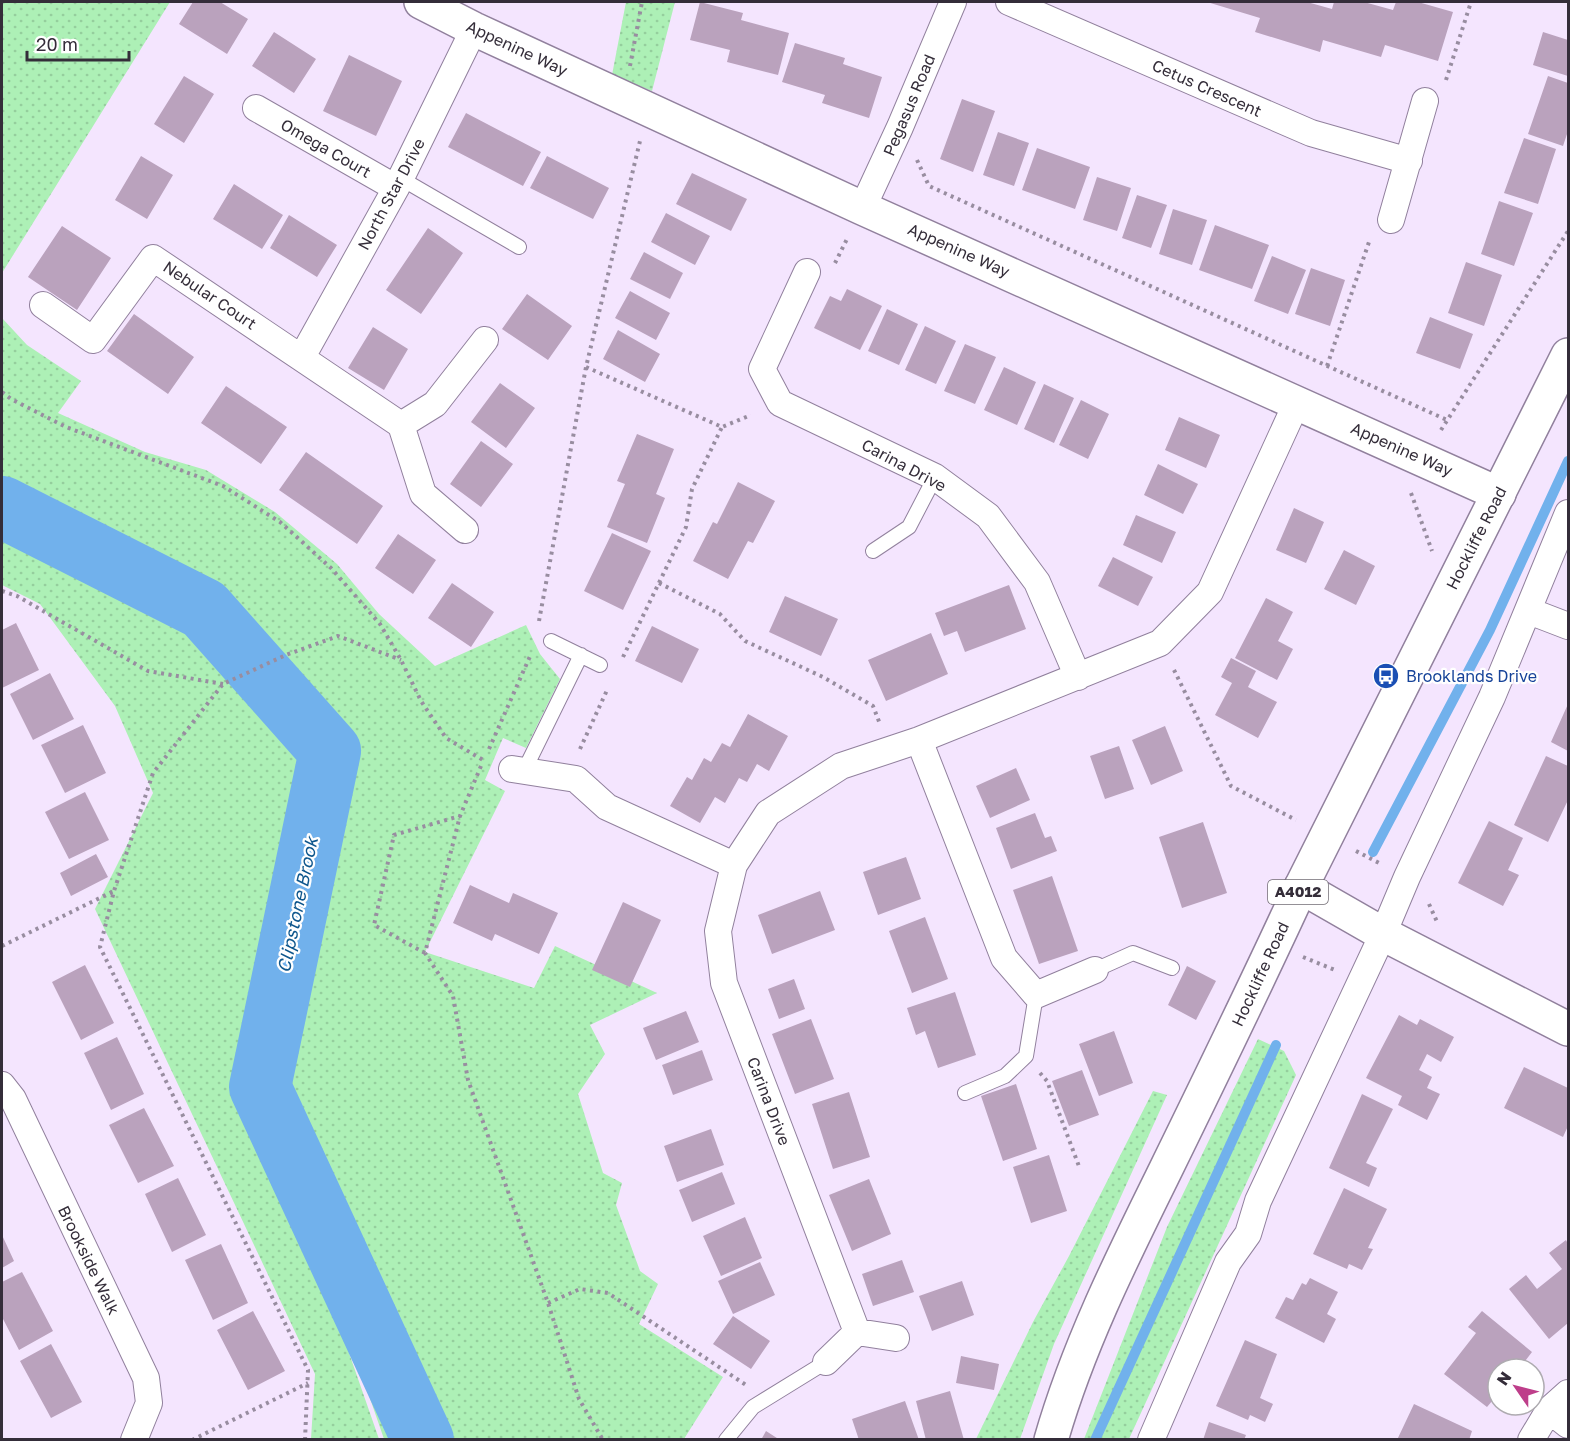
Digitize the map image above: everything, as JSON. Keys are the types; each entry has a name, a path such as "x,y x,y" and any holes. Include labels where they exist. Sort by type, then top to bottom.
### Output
{"street":[{"name":"Appenine Way","path":"421,2 624,98 1499,494"},
{"name":"Pegasus Road","path":"863,207 953,2"},
{"name":"Cetus Crescent","path":"1009,2 1311,133 1409,161"},
{"name":"North Star Drive","path":"302,357 398,183 474,28"},
{"path":"1391,220 1425,101"},
{"name":"Omega Court","path":"256,108 398,183"},
{"name":"Nebular Court","path":"43,305 93,340 153,258 401,425"},
{"path":"780,403 762,369 807,272"},
{"path":"465,530 423,494 401,425 435,404 485,340"},
{"name":"Hockliffe Road","path":"1051,1440 1058,1415 1097,1314 1301,887 1569,355"},
{"name":"Carina Drive","path":"857,1332 724,983 718,931 734,865 768,813 841,765 919,740 1161,643 1210,592 1297,402"},
{"name":"Carina Drive","path":"780,403 935,477 988,516 1037,582 1078,677"},
{"path":"1151,1440 1228,1262 1248,1234 1258,1202 1492,697 1569,513"},
{"path":"1528,611 1569,626"},
{"path":"919,740 1004,958 1036,995 1095,970"},
{"path":"518,770 576,779 607,807 734,865"},
{"path":"1301,887 1383,934 1569,1029"},
{"name":"Brookside Walk","path":"2,1085 12,1099 146,1378 149,1403 134,1440"},
{"path":"826,1362 857,1332 896,1338"},
{"path":"1531,1440 1559,1418 1569,1393"}],"lane":[{"path":"398,183 519,247"},
{"path":"873,551 909,527 935,477"},
{"path":"551,641 600,665"},
{"path":"518,770 580,655"},
{"path":"1095,970 1133,953 1172,968"},
{"path":"965,1093 1005,1076 1026,1056 1036,995"},
{"path":"726,1440 753,1407 826,1362"}],"path":[{"path":"624,98 642,2"},
{"path":"1425,101 1441,97 1471,2"},
{"path":"900,127 929,186 1447,420"},
{"path":"807,272 834,266 863,207"},
{"path":"1327,366 1373,232 1391,220"},
{"path":"1435,439 1569,231"},
{"path":"586,367 722,427"},
{"path":"2,392 11,399 66,427 224,486 280,522 331,568 380,624 421,701 446,738 484,761 518,770"},
{"path":"620,663 686,526 692,489 722,427 780,403"},
{"path":"659,583 720,614 745,641 823,677 873,706 889,750"},
{"path":"2,591 17,596 148,671 223,684"},
{"path":"305,1440 308,1370 100,946 114,891 153,773 223,684 286,655 338,636 401,660"},
{"path":"1161,643 1231,786 1303,823"},
{"path":"576,779 581,746 610,683"},
{"path":"425,953 374,925 394,835 460,816"},
{"path":"1354,849 1382,864"},
{"path":"2,946 114,891"},
{"path":"1424,894 1442,932"},
{"path":"1026,1056 1047,1081 1080,1169"},
{"path":"548,1303 580,1289 608,1293 767,1398"},
{"path":"192,1440 308,1382"}],"green space":[{"path":"2,2 170,2 2,273"},
{"path":"626,2 675,2 652,91 612,75"},
{"name":"Clipstone Brook","path":"2,318 27,345 81,381 58,413 145,452 206,470 275,512 337,564 379,614 435,666 526,625 540,654 560,679 526,748 503,738 485,780 505,791 425,952 534,988 555,946 657,993 590,1025 605,1054 578,1094 603,1173 622,1183 616,1205 640,1271 658,1284 639,1324 723,1377 684,1439 384,1439 262,1086 332,749 206,608 2,505"},
{"name":"Clipstone Brook","path":"2,509 202,612 328,751 257,1089 379,1439 311,1439 315,1374 95,909 153,793 115,706 40,604 2,585"},
{"path":"1258,1039 1284,1051 1296,1075 1129,1439 1084,1439 1167,1227"},
{"path":"1153,1091 1167,1095 1054,1344 1020,1439 976,1439 1033,1322"}],"building":[{"path":"193,2 220,2 248,19 227,54 179,24"},
{"path":"700,2 743,13 741,20 789,33 778,75 727,62 730,50 690,40"},
{"path":"1207,2 1307,2 1332,9 1334,2 1364,2 1393,10 1396,2 1418,2 1453,12 1438,61 1385,45 1381,57 1323,40 1320,52 1255,32 1260,18"},
{"path":"274,32 316,59 294,93 252,66"},
{"path":"1543,32 1568,40 1568,76 1533,65"},
{"path":"795,43 845,58 843,64 882,77 869,118 822,103 825,95 782,82"},
{"path":"349,55 402,81 376,136 323,111"},
{"path":"184,76 214,94 184,143 154,124"},
{"path":"1548,76 1568,83 1568,131 1563,146 1528,134"},
{"path":"962,99 995,111 973,172 940,159"},
{"path":"466,113 541,152 523,186 448,147"},
{"path":"998,132 1029,143 1014,186 983,175"},
{"path":"1524,138 1556,149 1538,204 1504,193"},
{"path":"1037,148 1090,167 1075,209 1022,190"},
{"path":"141,156 173,175 147,219 115,200"},
{"path":"547,156 609,188 593,219 530,188"},
{"path":"692,173 747,199 731,231 676,204"},
{"path":"1097,177 1131,188 1117,231 1083,220"},
{"path":"234,184 283,215 262,249 213,219"},
{"path":"1137,195 1167,205 1151,248 1122,238"},
{"path":"1499,201 1533,213 1514,266 1481,254"},
{"path":"1173,209 1207,220 1192,265 1159,254"},
{"path":"666,213 710,236 695,265 651,242"},
{"path":"289,215 337,245 317,277 270,248"},
{"path":"1215,225 1269,245 1252,289 1199,270"},
{"path":"62,226 111,258 77,310 28,277"},
{"path":"428,228 463,253 421,314 386,290"},
{"path":"644,252 683,273 670,299 630,279"},
{"path":"1272,256 1306,270 1288,314 1254,301"},
{"path":"1466,262 1502,275 1484,326 1448,313"},
{"path":"1311,268 1345,280 1330,326 1295,314"},
{"path":"847,289 882,306 860,350 814,328 830,296 841,301"},
{"path":"630,291 670,313 656,340 615,318"},
{"path":"527,294 572,326 548,360 502,329"},
{"path":"887,309 918,324 899,365 868,351"},
{"path":"134,314 194,357 168,394 107,351"},
{"path":"1430,317 1473,334 1460,369 1416,353"},
{"path":"925,326 956,341 936,384 905,370"},
{"path":"373,327 408,349 384,390 348,368"},
{"path":"618,330 660,354 645,382 603,359"},
{"path":"965,344 996,357 975,404 944,391"},
{"path":"1004,367 1036,382 1017,425 984,410"},
{"path":"500,383 535,408 506,448 471,422"},
{"path":"1044,384 1074,398 1054,443 1024,429"},
{"path":"226,386 287,427 261,464 201,423"},
{"path":"1081,400 1109,414 1088,459 1059,445"},
{"path":"1179,417 1220,435 1206,468 1165,450"},
{"path":"637,434 674,449 656,494 665,498 647,543 607,527 625,484 617,481"},
{"path":"481,441 513,464 481,507 450,484"},
{"path":"306,452 383,506 357,544 279,490"},
{"path":"1158,464 1198,484 1183,514 1144,495"},
{"path":"738,482 775,501 753,543 748,541 728,579 693,561 713,522 717,524"},
{"path":"1294,508 1324,522 1306,563 1276,550"},
{"path":"1136,515 1176,532 1162,563 1123,545"},
{"path":"612,533 651,551 623,610 584,591"},
{"path":"398,534 436,560 413,594 375,568"},
{"path":"1344,550 1375,566 1356,605 1324,589"},
{"path":"1113,557 1153,577 1138,606 1098,586"},
{"path":"452,583 494,612 471,647 428,618"},
{"path":"1009,585 1026,629 965,652 957,631 944,636 935,613"},
{"path":"785,596 838,619 821,656 769,632"},
{"path":"1266,598 1293,612 1278,641 1293,649 1277,680 1235,658"},
{"path":"16,623 39,670 2,688 2,630"},
{"path":"652,626 699,649 682,683 635,661"},
{"path":"931,633 948,674 886,701 868,660"},
{"path":"1231,658 1256,671 1248,687 1277,702 1258,738 1215,715 1232,683 1221,677"},
{"path":"50,673 74,719 33,740 10,694"},
{"path":"1568,704 1568,751 1551,742"},
{"path":"748,714 788,736 769,771 757,764 747,782 739,778 725,803 715,797 700,823 670,806 687,777 692,780 704,758 711,762 722,743 730,747"},
{"path":"83,725 106,773 65,793 41,745"},
{"path":"1165,726 1183,771 1151,785 1132,740"},
{"path":"1119,746 1134,789 1105,799 1090,756"},
{"path":"1546,756 1568,766 1568,800 1548,842 1514,825"},
{"path":"1016,768 1030,800 990,818 976,786"},
{"path":"85,792 109,840 69,859 45,812"},
{"path":"1035,813 1045,838 1051,836 1057,851 1011,869 996,828"},
{"path":"1489,821 1523,838 1508,870 1519,875 1503,906 1458,883"},
{"path":"1203,822 1227,893 1182,908 1159,837"},
{"path":"96,854 108,877 71,896 60,873"},
{"path":"906,857 921,899 878,915 863,872"},
{"path":"1052,876 1078,951 1039,964 1013,890"},
{"path":"470,885 509,903 513,893 558,913 539,954 495,934 492,941 453,923"},
{"path":"820,891 835,930 772,954 758,915"},
{"path":"623,902 661,920 630,987 592,970"},
{"path":"925,917 948,979 912,993 889,931"},
{"path":"85,965 114,1023 81,1040 52,982"},
{"path":"1187,966 1216,981 1196,1020 1168,1005"},
{"path":"794,979 805,1009 779,1019 768,989"},
{"path":"955,992 976,1055 938,1068 925,1031 916,1035 907,1008"},
{"path":"686,1011 699,1042 656,1060 643,1028"},
{"path":"1399,1015 1417,1025 1420,1019 1454,1037 1441,1062 1427,1054 1419,1070 1432,1077 1427,1088 1440,1094 1427,1120 1398,1105 1402,1096 1366,1078"},
{"path":"811,1019 834,1079 795,1094 772,1034"},
{"path":"1114,1031 1133,1083 1099,1096 1079,1044"},
{"path":"117,1037 144,1094 111,1110 84,1053"},
{"path":"702,1050 713,1080 673,1095 662,1065"},
{"path":"1524,1067 1568,1088 1568,1126 1563,1137 1504,1108"},
{"path":"1082,1070 1099,1115 1069,1126 1052,1081"},
{"path":"1016,1084 1037,1149 1003,1161 981,1096"},
{"path":"849,1092 870,1157 833,1169 812,1104"},
{"path":"1362,1094 1393,1109 1366,1163 1377,1168 1369,1187 1329,1168"},
{"path":"144,1108 174,1166 138,1183 109,1125"},
{"path":"711,1129 724,1165 677,1182 664,1146"},
{"path":"1049,1155 1067,1211 1031,1223 1013,1167"},
{"path":"722,1172 735,1204 692,1222 679,1190"},
{"path":"178,1178 206,1235 172,1252 145,1194"},
{"path":"869,1179 891,1234 852,1251 829,1195"},
{"path":"1344,1188 1387,1209 1368,1248 1373,1249 1362,1270 1349,1264 1347,1269 1313,1254"},
{"path":"745,1217 762,1258 721,1276 703,1236"},
{"path":"2,1235 14,1261 2,1268"},
{"path":"1566,1240 1568,1244 1568,1323 1549,1339 1509,1289 1526,1275 1537,1289 1562,1269 1549,1253"},
{"path":"221,1244 248,1303 213,1320 185,1260"},
{"path":"902,1260 914,1292 873,1306 862,1274"},
{"path":"760,1262 775,1295 733,1314 718,1281"},
{"path":"22,1272 53,1331 19,1350 2,1317 2,1282"},
{"path":"1310,1278 1338,1292 1327,1314 1336,1319 1324,1343 1275,1318 1286,1297 1293,1300 1302,1283 1306,1285"},
{"path":"962,1281 974,1315 932,1331 919,1296"},
{"path":"253,1311 285,1371 248,1390 217,1330"},
{"path":"1482,1311 1532,1352 1528,1357 1486,1357 1486,1406 1444,1374 1476,1333 1468,1327"},
{"path":"733,1316 770,1341 751,1369 713,1344"},
{"path":"1245,1340 1277,1354 1260,1398 1273,1404 1265,1422 1250,1415 1248,1420 1216,1406"},
{"path":"51,1344 82,1402 51,1418 20,1361"},
{"path":"961,1356 999,1364 994,1390 956,1383"},
{"path":"950,1391 964,1440 926,1440 916,1401"},
{"path":"905,1401 919,1440 859,1440 852,1419"},
{"path":"1414,1404 1472,1431 1469,1440 1397,1440"},
{"path":"1209,1422 1246,1435 1244,1440 1203,1440"},
{"path":"766,1431 780,1440 761,1440"}],"waterway":[{"path":"1373,852 1490,630 1568,461"},
{"name":"Clipstone Brook","path":"2,507 204,609 330,751 260,1087 423,1440"},
{"path":"1095,1440 1276,1045"}],"place":[{"name":"Brooklands Drive","path":"1386,676"}]}
